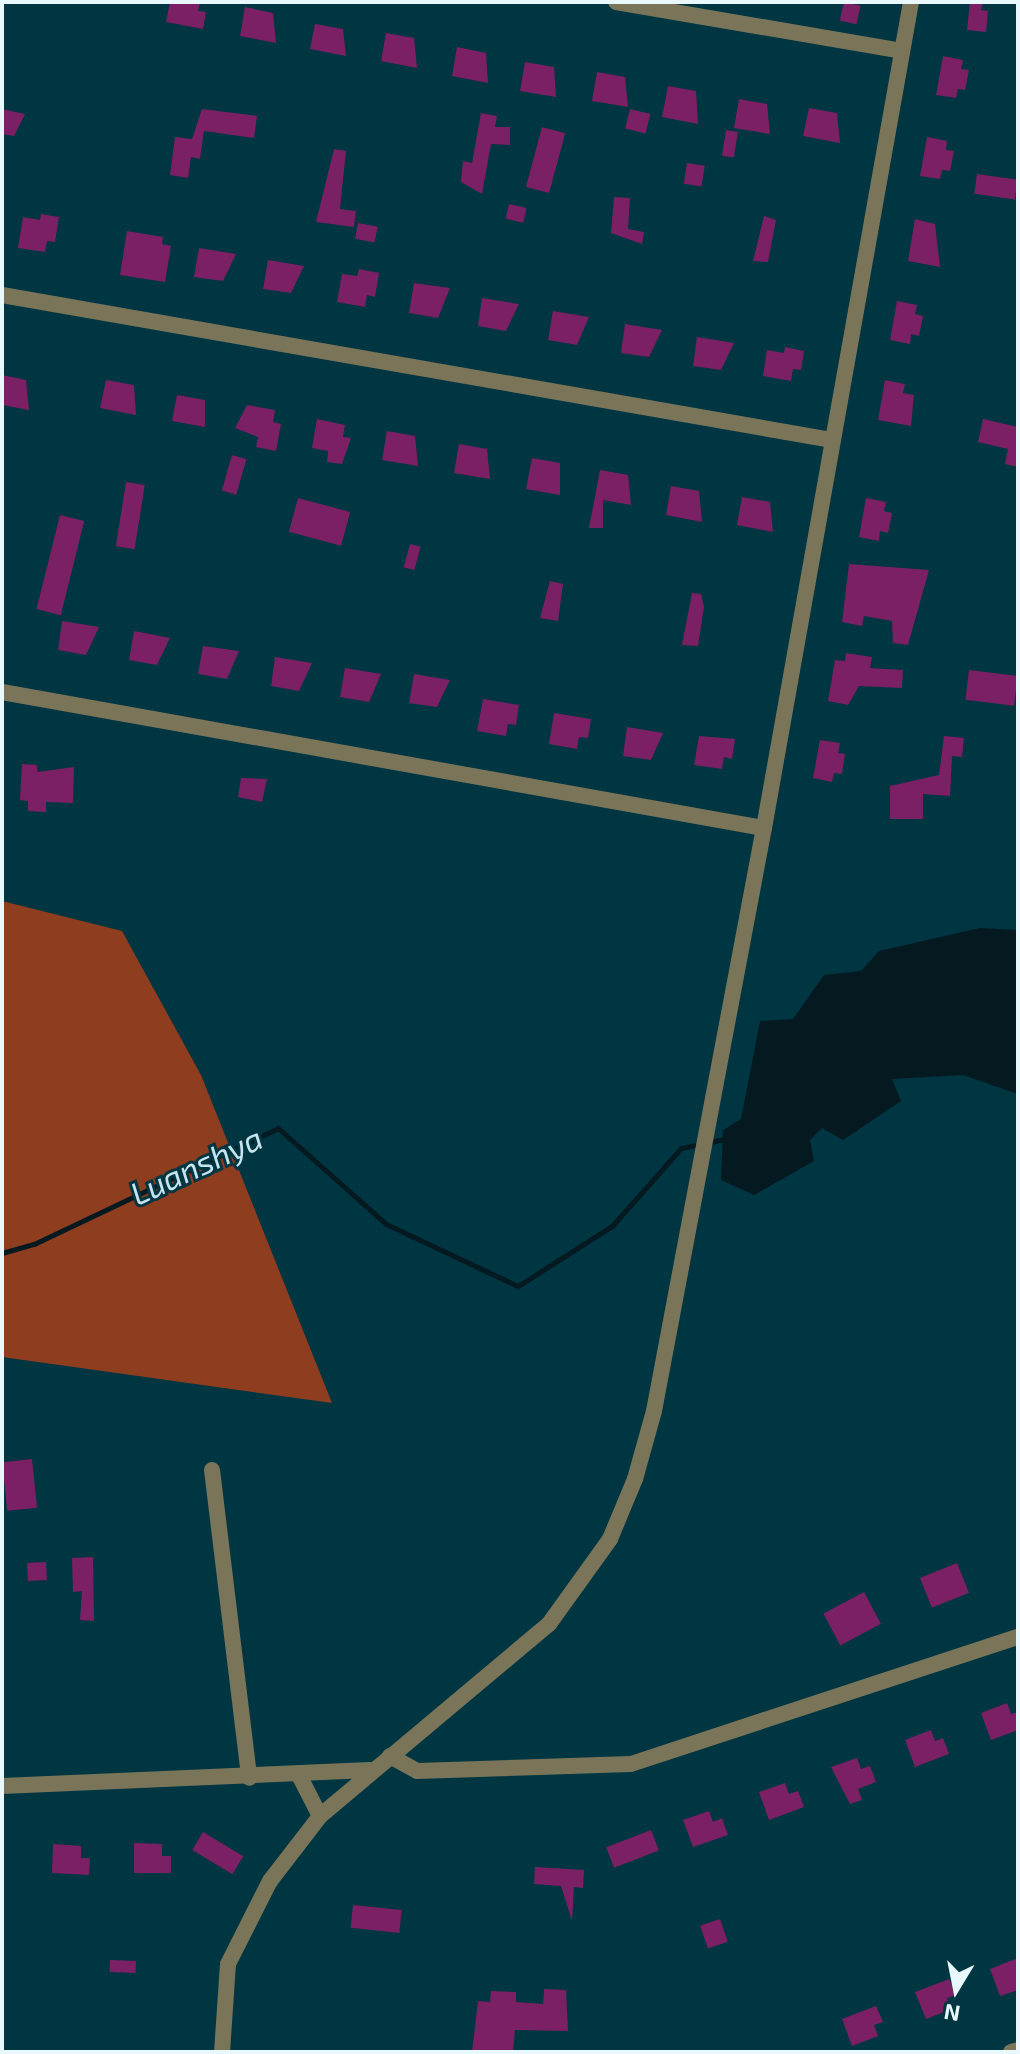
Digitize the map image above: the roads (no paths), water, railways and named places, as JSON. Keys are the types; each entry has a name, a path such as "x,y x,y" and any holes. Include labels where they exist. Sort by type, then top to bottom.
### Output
{"street":[{"path":"616,2 902,51"},
{"path":"221,2051 228,1964 270,1881 320,1816 549,1624 610,1539 654,1411 705,1125 764,828 911,2"},
{"path":"2,295 832,440"},
{"path":"2,692 764,828"},
{"path":"212,1470 249,1778"},
{"path":"390,1756 417,1771 631,1764 1018,1637"},
{"path":"2,1786 300,1777 372,1770"},
{"path":"300,1777 320,1816"},
{"path":"1011,2052 1018,2050"}],"water":[{"path":"980,928 1018,930 1018,1094 963,1075 892,1079 901,1101 843,1140 822,1128 810,1140 814,1161 754,1195 721,1180 723,1130 741,1119 760,1021 793,1019 824,975 861,971 879,951"}],"waterway":[{"name":"Luanshya","path":"2,1253 34,1244 278,1128 386,1224 518,1286 612,1226 681,1148 725,1139"}]}
